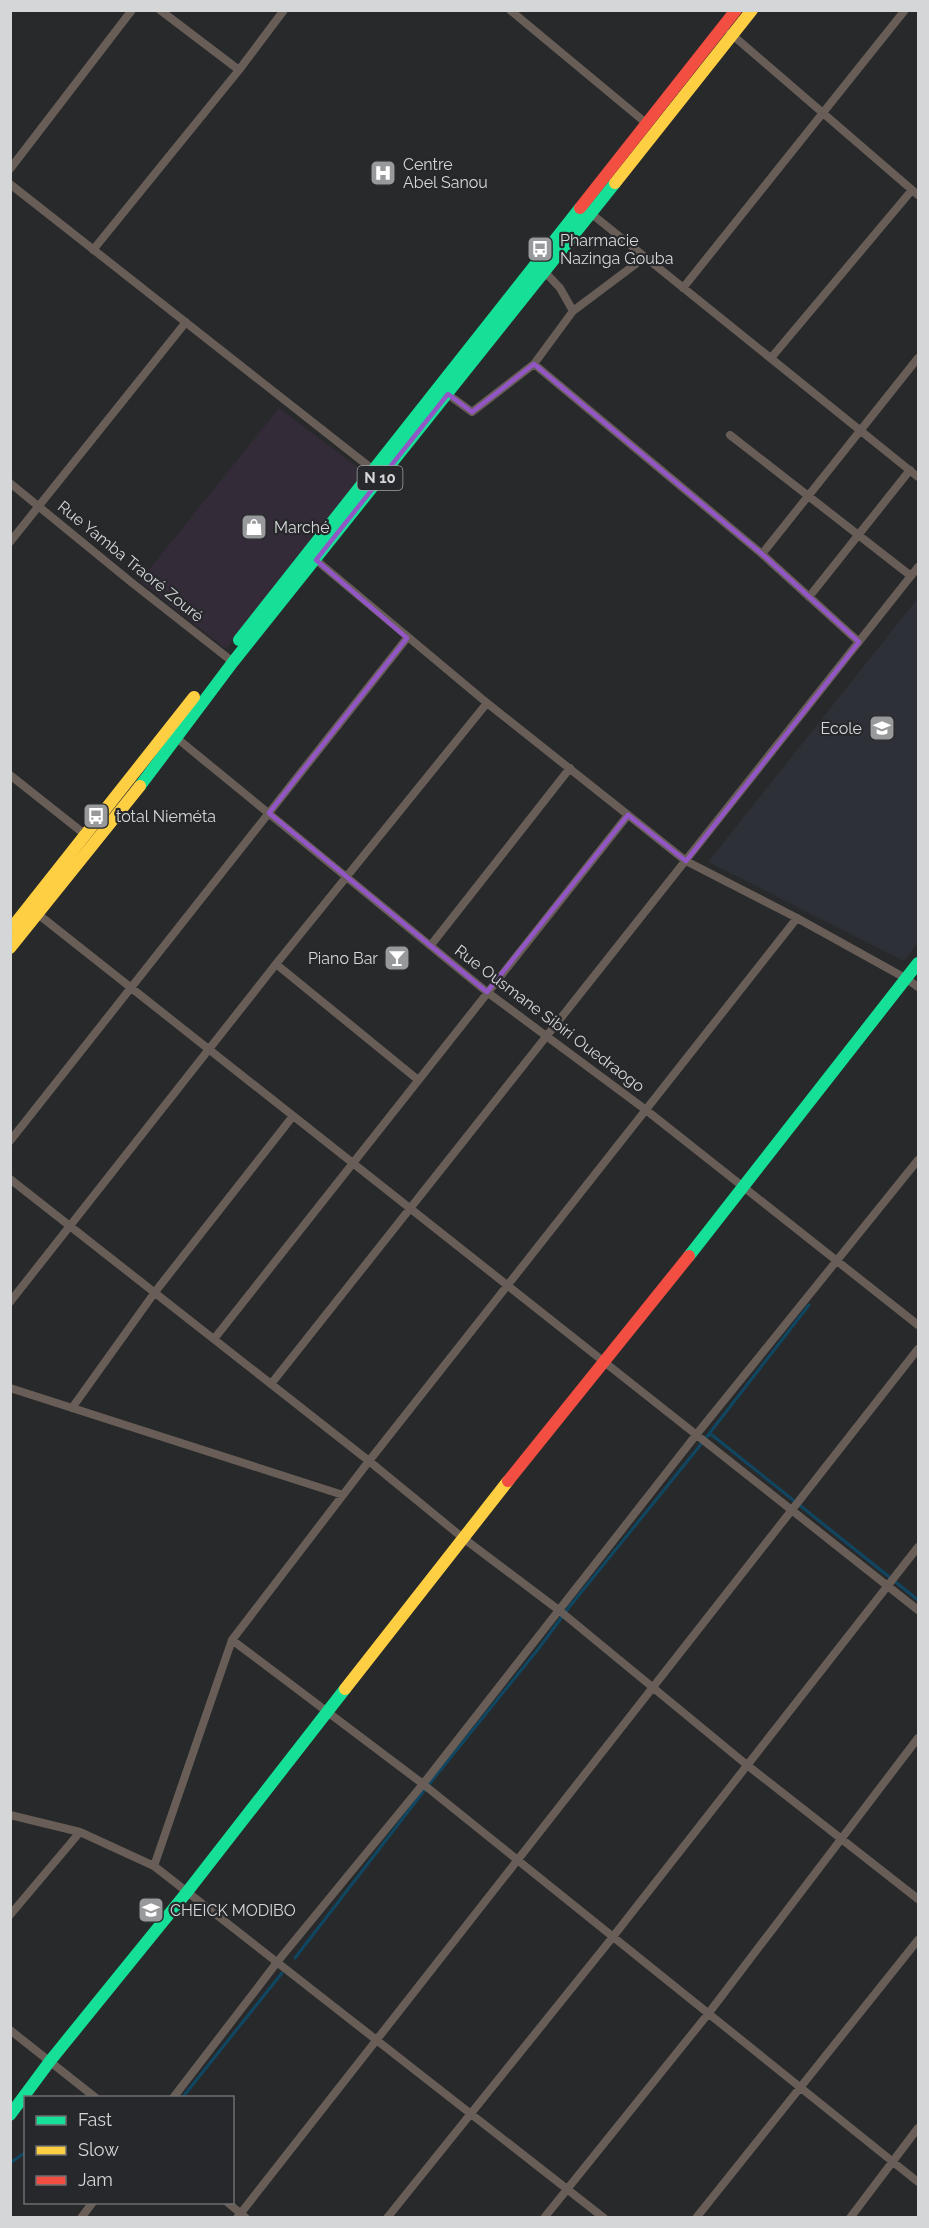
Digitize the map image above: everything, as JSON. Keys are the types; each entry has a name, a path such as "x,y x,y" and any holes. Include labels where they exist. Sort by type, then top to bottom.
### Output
{"main road":[{"name":"N 10","path":"443,390 546,272 646,123 736,10"},
{"name":"N 10","path":"10,948 33,910 443,390 536,264 586,210 752,10"},
{"name":"N 10","path":"230,659 316,561 377,473"},
{"name":"N 10","path":"10,930 33,910"},
{"path":"24,2096 187,1892 463,1538 744,1187 918,963"},
{"path":"10,2115 24,2096"}],"street":[{"path":"10,169 132,10"},
{"path":"160,10 239,70"},
{"path":"93,250 239,70 284,10"},
{"path":"510,10 646,123"},
{"path":"683,288 905,10"},
{"path":"723,27 915,192 771,358"},
{"path":"10,184 377,473"},
{"path":"586,210 918,477"},
{"path":"443,390 472,412 534,364 573,311 645,257"},
{"path":"536,264 560,288 573,311"},
{"path":"10,542 186,322"},
{"path":"762,554 918,358"},
{"path":"534,364 762,554 859,642"},
{"path":"730,435 911,576"},
{"path":"809,597 910,470"},
{"name":"Rue Yamba Traoré Zouré","path":"10,483 230,659"},
{"path":"316,561 487,703 686,861 797,918 918,987"},
{"path":"271,1384 918,567"},
{"path":"10,1141 407,638"},
{"path":"10,1302 276,964 487,703"},
{"name":"Rue Ousmane Sibiri Ouedraogo","path":"172,733 487,992 646,1110 918,1325"},
{"path":"431,945 570,768"},
{"path":"10,775 90,838"},
{"path":"214,1339 417,1079 628,815"},
{"path":"33,910 918,1610"},
{"path":"154,1866 232,1640 507,1284 797,918"},
{"path":"276,964 417,1079"},
{"path":"72,1408 155,1292 293,1116"},
{"path":"174,2096 278,1961 423,1784 560,1611 696,1435 918,1160"},
{"path":"10,1179 369,1461 463,1538 560,1611 747,1765 842,1837 918,1899"},
{"path":"229,2204 241,2216 376,2038 918,1349"},
{"path":"10,1388 343,1495"},
{"path":"387,2217 612,1938 918,1547"},
{"path":"232,1640 423,1784 918,2182"},
{"path":"544,2217 708,2014 918,1738"},
{"path":"10,1815 80,1832 154,1866 604,2217"},
{"path":"10,1916 80,1832"},
{"path":"696,2217 918,1940"},
{"path":"10,2030 95,2096"},
{"path":"850,2217 918,2128"},
{"path":"81,2217 91,2204"}],"highlighted area":[{"path":"534,364 762,554 859,642 686,861 628,815 487,992 269,813 407,638 316,560 448,394 472,412"}],"shaded area":[{"path":"279,408 365,473 226,649 140,581"},
{"path":"918,598 918,942 904,961 708,862"}],"waterway":[{"path":"295,1958 430,1783 698,1448 809,1305"},
{"path":"708,1435 712,1435 918,1600"},
{"path":"184,2096 282,1973"},
{"path":"10,2163 24,2153"}],"traffic: fast":[{"path":"140,786 233,662 615,183"},
{"path":"239,640 580,208"},
{"path":"689,1256 918,963"},
{"path":"24,2096 345,1689"},
{"path":"10,2115 24,2096"}],"traffic: slow":[{"path":"615,183 752,10"},
{"path":"10,930 194,697"},
{"path":"10,948 140,786"},
{"path":"345,1689 508,1481"}],"traffic: jam":[{"path":"580,208 736,10"},
{"path":"508,1481 689,1256"}],"place":[{"name":"Centre Abel Sanou","path":"383,173"},
{"name":"Pharmacie Nazinga Gouba","path":"540,249"},
{"name":"Marché","path":"254,527"},
{"name":"Ecole","path":"882,728"},
{"name":"total Nieméta","path":"96,816"},
{"name":"Piano Bar","path":"397,958"},
{"name":"CHEICK MODIBO","path":"151,1910"}]}
